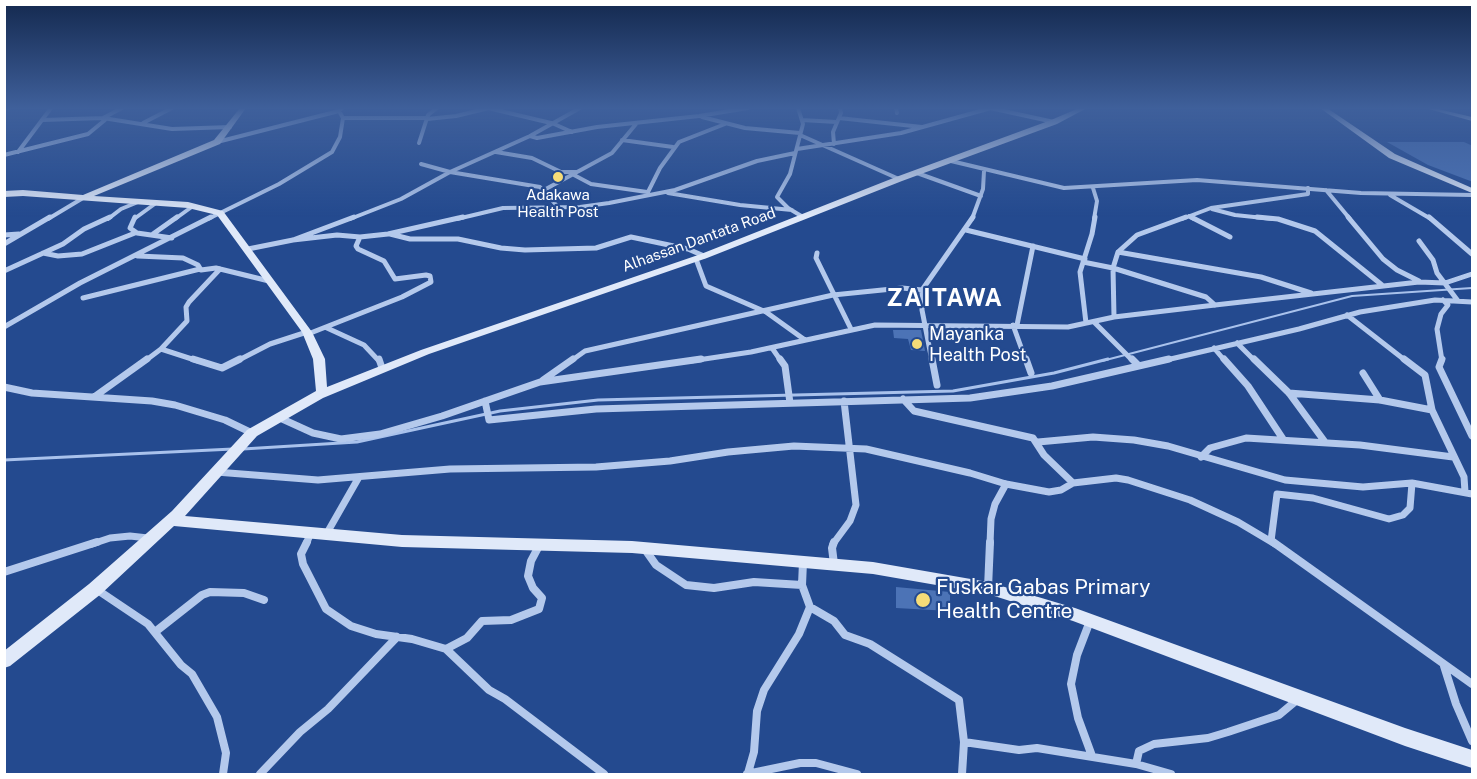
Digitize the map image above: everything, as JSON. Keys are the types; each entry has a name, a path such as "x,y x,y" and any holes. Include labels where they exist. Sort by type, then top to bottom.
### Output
{"main road":[{"path":"83,198 211,144"},
{"name":"Alhassan Dantata Road","path":"4,661 95,589 152,538 252,433 322,394 382,368 700,258 899,179 996,144"},
{"path":"1375,144 1392,156 1429,174 1473,191"},
{"path":"1380,144 1419,167 1473,191"},
{"path":"4,194 138,201 193,206 219,213 248,249 308,333 319,359 322,394"},
{"path":"171,520 454,543 540,543 644,548 873,568 988,588 1090,621 1473,759"}],"street":[{"path":"18,152 24,144"},
{"path":"4,155 48,144"},
{"path":"4,327 80,283 137,256 240,201 279,184 332,152 336,144"},
{"path":"293,240 401,199 450,172 512,144"},
{"path":"544,190 612,153 619,144"},
{"path":"654,144 673,147"},
{"path":"647,193 676,144"},
{"path":"798,144 790,174 777,197 804,217"},
{"path":"821,144 899,179"},
{"path":"664,192 757,161 832,144"},
{"path":"495,152 532,158 560,172 576,173 591,184 647,193"},
{"path":"951,162 1055,187 1093,188 1156,181 1197,180 1388,194 1473,191"},
{"path":"421,164 450,172 513,182 544,190 558,207"},
{"path":"937,385 925,325 922,290 975,214 981,196 984,171"},
{"path":"917,173 981,196"},
{"path":"1086,323 1080,272 1092,234 1097,201 1093,188"},
{"path":"1114,317 1113,268 1118,252 1137,235 1211,208 1308,194 1308,188"},
{"path":"1326,190 1383,259 1396,270 1419,282"},
{"path":"248,249 293,240 337,235 360,237 388,234 503,208 593,206 647,193 664,192 740,205 792,210"},
{"path":"1388,194 1434,220 1473,254"},
{"path":"4,244 83,198"},
{"path":"4,271 63,244 138,201"},
{"path":"135,233 130,228 131,223 143,211 156,203"},
{"path":"153,234 193,206"},
{"path":"1211,208 1235,215 1278,219 1309,228 1382,285"},
{"path":"1188,216 1230,237"},
{"path":"966,230 1113,268 1161,285 1206,297 1215,305"},
{"path":"42,253 58,256 82,254 135,233 172,238"},
{"path":"4,236 20,234"},
{"path":"388,234 410,239 458,239 501,248 525,250 596,248 631,237 688,249 700,258 706,286 766,312 805,340"},
{"path":"161,349 222,368 270,344 327,328 431,282 430,276 426,275 395,279 384,261 358,249 356,246 360,237"},
{"path":"1419,241 1433,260 1437,273 1458,301"},
{"path":"1031,373 1015,325 1033,246"},
{"path":"1118,252 1261,277 1312,293"},
{"path":"818,253 816,258 851,329"},
{"path":"137,256 183,258 198,265 200,269"},
{"path":"83,298 200,269 220,269 269,281"},
{"path":"93,397 161,349 188,321 186,308 189,302 220,269"},
{"path":"280,418 314,433 341,439 380,434 442,416 540,382 772,348 874,325 1068,327 1114,317 1382,285 1419,282 1446,286 1473,274"},
{"path":"540,382 585,351 766,312 833,295 902,288 922,290"},
{"path":"1443,300 1448,306 1441,315 1437,329 1442,360 1439,367 1473,436"},
{"path":"485,401 487,416 789,401 970,398 1052,386 1136,363 1237,343 1347,315 1443,300 1473,302"},
{"path":"1038,442 1093,437 1134,440 1168,446 1285,480 1363,487 1412,483 1469,493 1464,477 1432,410 1425,375 1347,315"},
{"path":"1094,322 1136,363"},
{"path":"327,328 364,345 378,357 382,368"},
{"path":"1237,343 1289,393 1325,442"},
{"path":"772,348 784,366 789,401"},
{"path":"1214,348 1248,386 1283,439"},
{"path":"1363,373 1380,400"},
{"path":"4,387 32,393 175,405 225,420 252,433"},
{"path":"1289,393 1380,400 1432,410"},
{"path":"903,399 914,411 1030,437 1038,442 1044,454 1073,483"},
{"path":"834,565 832,548 834,542 855,512 844,401"},
{"path":"1201,457 1210,448 1246,438 1325,442 1453,457"},
{"path":"215,472 318,480 450,469 596,467 794,446 866,449 970,473 1006,484 1049,492 1060,490 1073,483 1116,478 1128,480 1190,500 1238,522 1271,541 1473,684"},
{"path":"359,477 301,554 303,564 326,609 351,626 446,649 489,690 505,699 604,774"},
{"path":"1271,541 1277,494 1313,498 1389,519 1403,515 1410,508 1412,483"},
{"path":"988,588 991,519 995,504 1006,484"},
{"path":"4,572 110,538 130,536 152,538"},
{"path":"446,649 467,638 482,621 511,620 539,609 542,598 533,588 528,576 531,561 540,543"},
{"path":"644,548 656,565 686,585 714,588 754,582 802,585"},
{"path":"802,562 802,585 810,607 799,634 764,690 757,711 754,752 747,774 808,763 857,774"},
{"path":"95,589 155,632 192,674 217,717 226,753 223,774"},
{"path":"155,632 210,592 244,593 264,600"},
{"path":"810,607 834,621 844,635 870,644 955,697 960,707 964,742 962,774"},
{"path":"1090,621 1077,655 1071,684 1078,718 1092,756"},
{"path":"260,774 300,732 328,709 397,637"},
{"path":"1444,665 1456,704 1473,741"},
{"path":"1136,764 1139,751 1154,744 1208,738 1267,720 1279,715 1300,698"},
{"path":"964,742 1019,750 1037,747 1136,764 1171,774"}],"building":[{"path":"1391,144 1473,146 1473,182 1428,165"},
{"name":"Mayanka Health Post","path":"893,330 921,330 925,351 911,350 908,339 894,338"},
{"name":"Fuskar Gabas Primary Health Centre","path":"896,587 950,592 950,611 896,608"}],"waterway":[{"path":"1102,361 1352,296 1472,288"},
{"path":"243,449 357,442 500,411 598,400 953,391 1054,373 1108,359"},
{"path":"4,460 233,449"}],"place":[{"name":"Adakawa Health Post","path":"558,177"},
{"name":"Mayanka Health Post","path":"917,344"},
{"name":"Fuskar Gabas Primary Health Centre","path":"923,600"}],"district":[{"name":"ZAITAWA","path":"945,299"}]}
